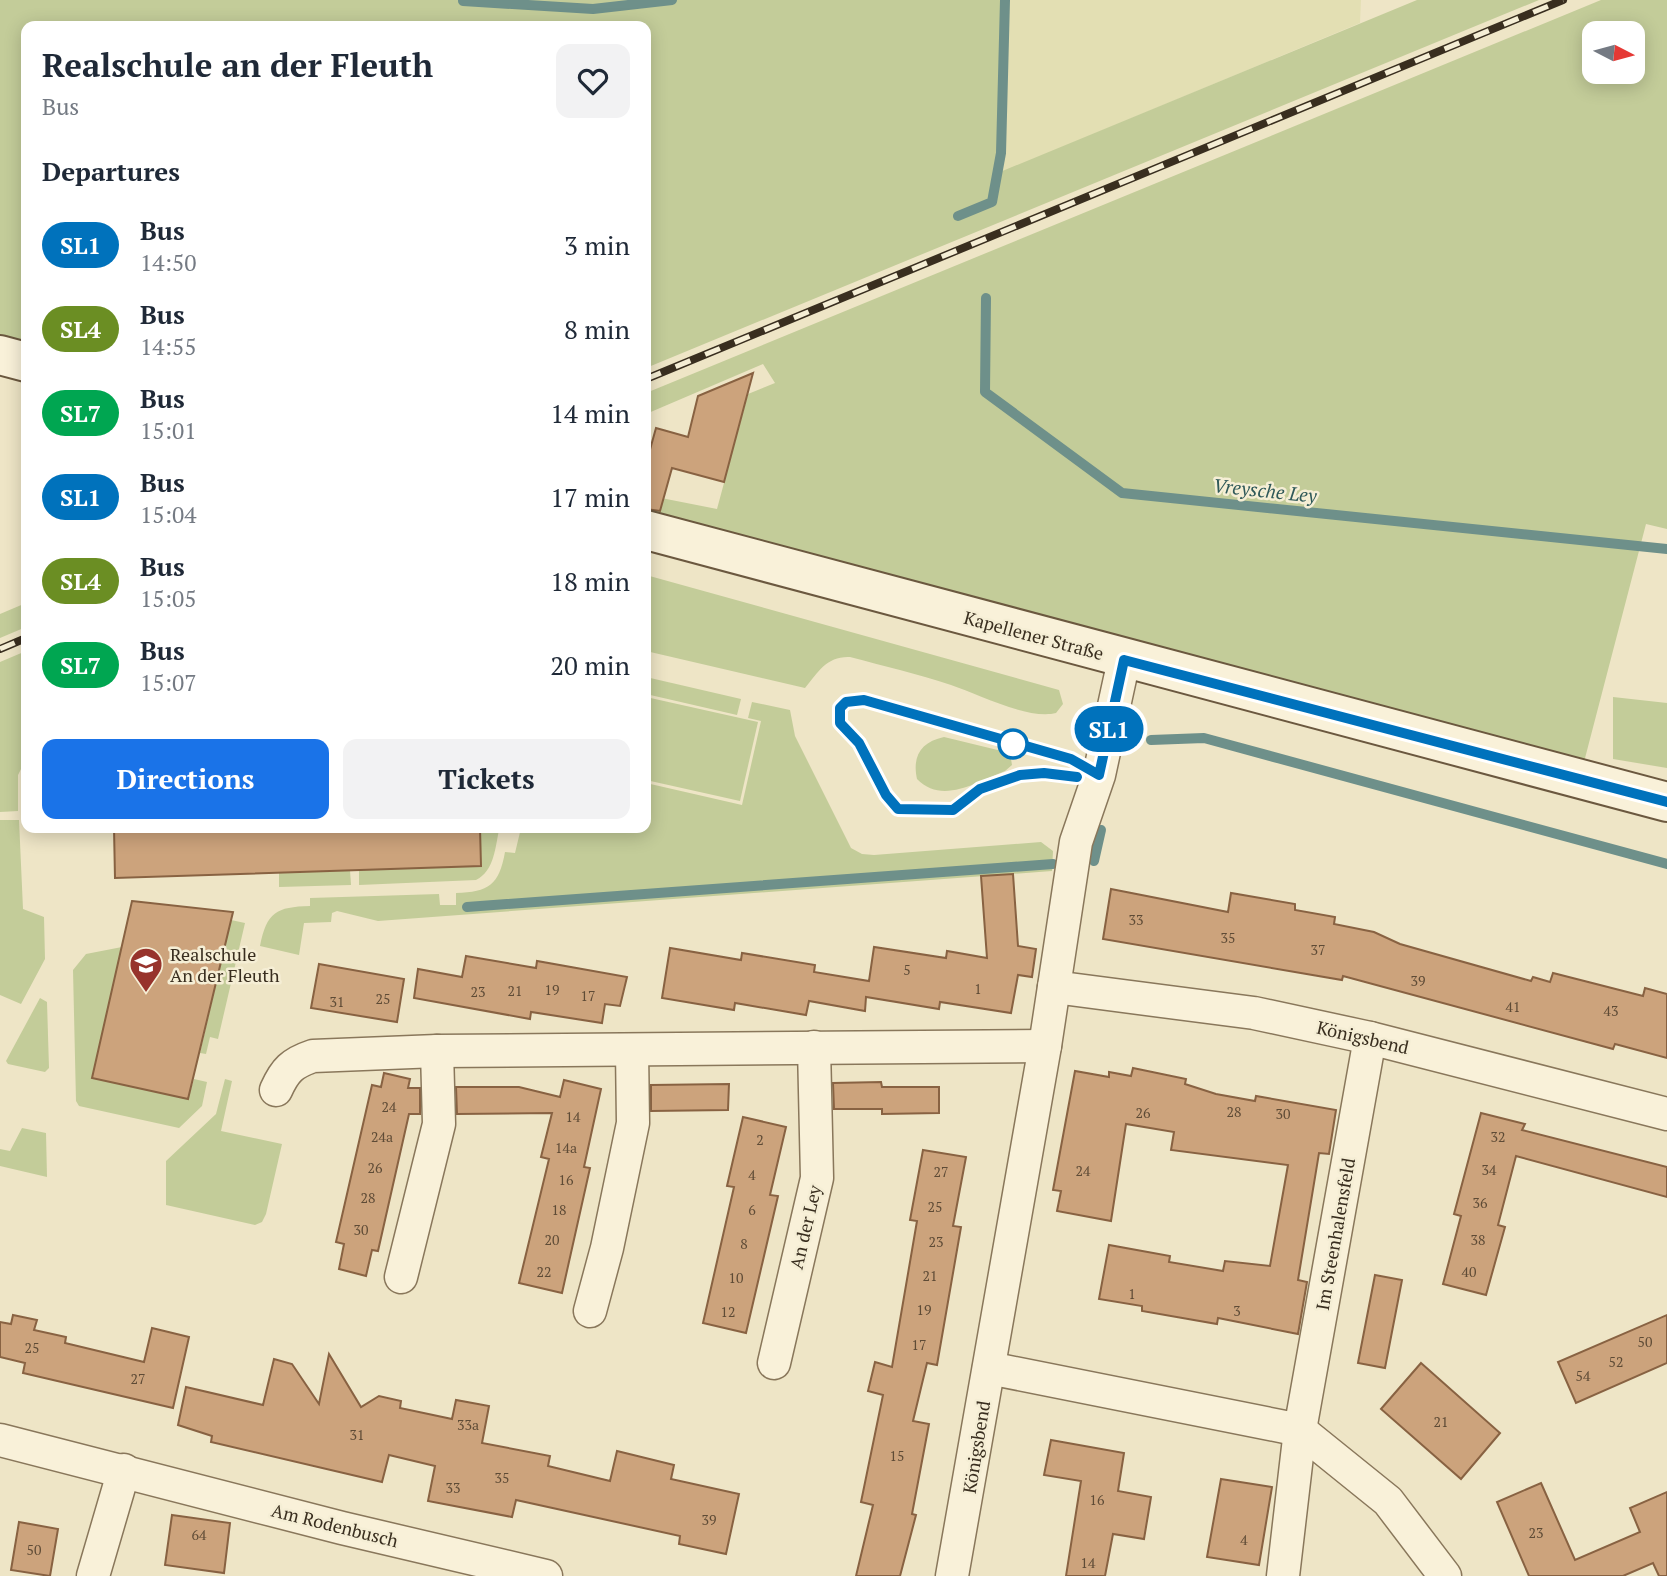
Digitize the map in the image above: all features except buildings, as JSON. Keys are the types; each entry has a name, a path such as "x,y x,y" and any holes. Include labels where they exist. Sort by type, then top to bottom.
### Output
{"main road":[{"path":"0,355 21,361"},
{"name":"Kapellener Straße","path":"651,531 1124,660 1667,802"}],"street":[{"name":"Königsbend","path":"952,1576 1045,1046 1076,842 1099,775 1124,660"},
{"name":"Königsbend","path":"1054,986 1254,1013 1370,1038 1667,1114"},
{"name":"Im Steenhalensfeld","path":"1283,1576 1300,1430 1370,1038"},
{"path":"276,1090 284,1072 295,1062 313,1056 437,1051 1045,1046"},
{"name":"An der Ley","path":"774,1363 817,1178 814,1047"},
{"path":"590,1311 607,1248 633,1123 632,1050"},
{"path":"401,1277 439,1124 437,1051"},
{"path":"989,1368 1300,1430 1388,1501 1444,1576"},
{"name":"Am Rodenbusch","path":"0,1440 342,1528 546,1576"},
{"path":"93,1576 124,1470"}],"shaded area":[{"path":"1007,0 1361,0 1360,23 1000,173 1003,152"}],"green space":[{"path":"0,0 1007,0 1000,172 1417,0 1539,0 651,366 651,21 21,21 21,343 0,337"},
{"path":"1601,0 1667,0 1667,529 1646,524 1584,762 651,517 651,496 717,509 748,394 775,383 763,364 651,412 651,391"},
{"path":"651,576 1059,690 1063,704 1056,713 1018,710 939,681 850,657 829,662 805,688 651,652"},
{"path":"21,605 21,629 0,638 0,614"},
{"path":"21,653 21,769 18,775 18,811 0,812 0,662"},
{"path":"651,678 741,699 737,715 651,695"},
{"path":"1613,697 1667,703 1667,768 1613,759"},
{"path":"651,698 758,722 740,801 651,781"},
{"path":"752,702 790,710 795,736 851,848 862,854 1041,842 1053,851 1052,871 378,921 337,911 332,913 331,922 304,923 299,955 260,946 266,926 275,914 289,908 310,906 310,898 439,894 440,905 456,905 456,893 477,891 496,879 505,852 515,853 520,833 651,833 651,784 742,805 761,721 748,718"},
{"path":"944,737 1010,753 1012,765 1005,771 960,789 948,791 927,787 917,779 917,757 929,742"},
{"path":"0,820 19,820 23,909 44,917 45,959 21,1004 0,995"},
{"path":"474,833 498,833 490,865 476,880 359,885 359,870"},
{"path":"350,870 351,885 279,887 279,873"},
{"path":"231,920 245,923 218,1039 210,1037 206,1054 200,1053"},
{"path":"122,947 93,1077 188,1099 194,1079 207,1082 202,1106 179,1128 79,1106 76,1101 73,970 86,954"},
{"path":"40,998 47,1002 49,1068 45,1072 8,1064 6,1061"},
{"path":"225,1079 232,1081 221,1131 282,1144 266,1214 262,1222 255,1225 166,1205 166,1161 216,1114"},
{"path":"22,1128 46,1133 47,1177 0,1166 0,1149 10,1151"}],"waterway":[{"name":"Vreysche Ley","path":"463,1 593,9 672,0"},
{"name":"Vreysche Ley","path":"958,216 992,202 1001,153 1005,0"},
{"name":"Vreysche Ley","path":"986,298 985,392 1122,493 1667,549"},
{"path":"1151,740 1204,738 1667,864"},
{"path":"1094,861 1101,830"},
{"path":"467,907 1053,864"}],"railway":[{"path":"651,377 1563,0"},
{"path":"0,649 21,640"}],"bus line":[{"name":"SL1","path":"1077,777 1044,773 1020,775 980,789 966,797 953,810 898,809 886,795 859,743 840,723 840,708 846,702 864,700 1071,759 1086,765 1099,775 1124,660 1667,802"}],"place":[{"name":"Realschule An der Fleuth","path":"146,994"}]}
